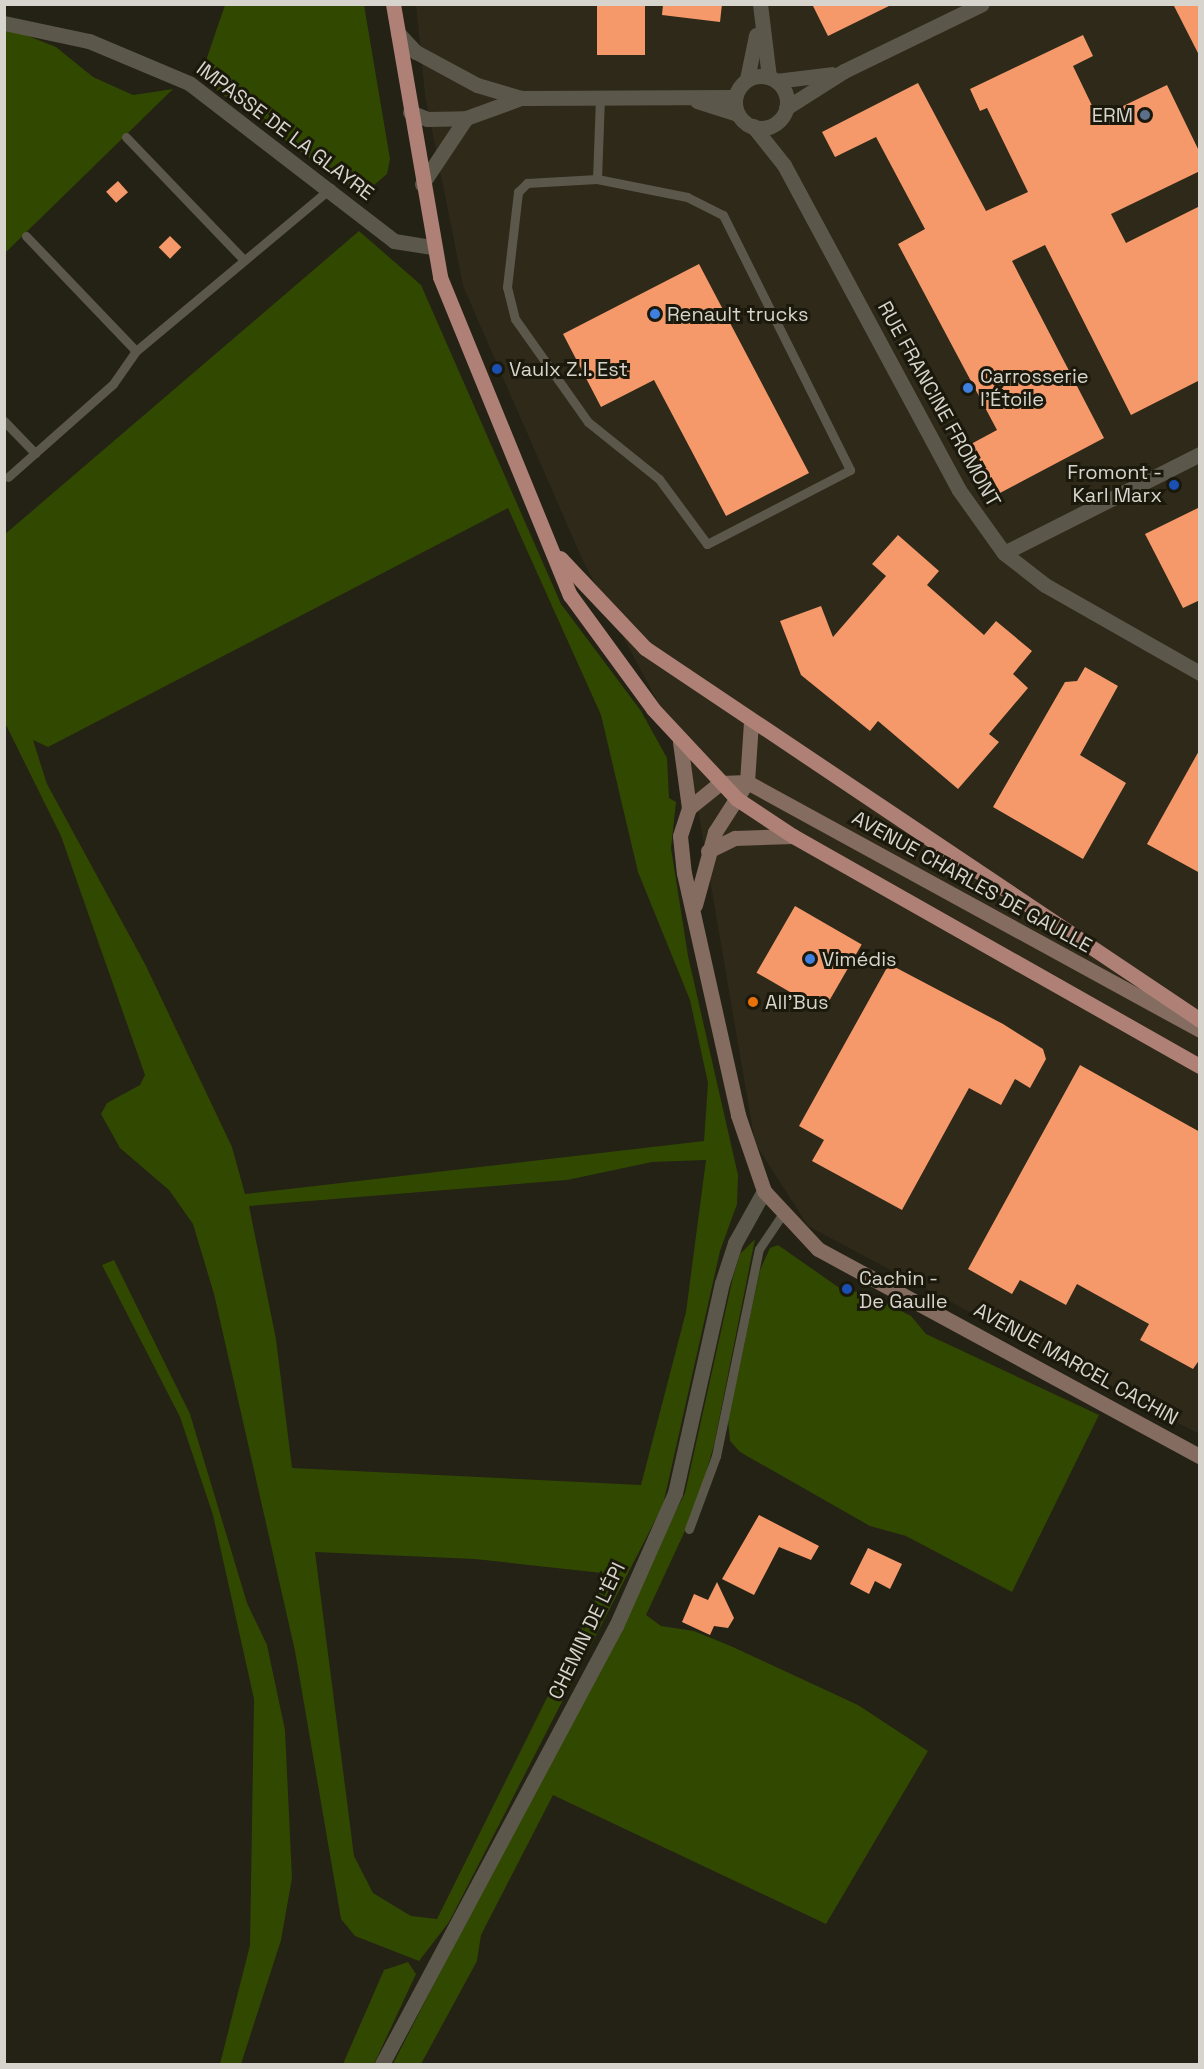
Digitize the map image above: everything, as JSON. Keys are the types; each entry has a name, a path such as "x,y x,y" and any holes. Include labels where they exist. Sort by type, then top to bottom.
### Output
{"main road":[{"path":"393,4 422,184 440,277 570,594 680,742 737,799 793,836 1200,1066"},
{"path":"553,549 595,600 645,648 751,721"},
{"name":"AVENUE CHARLES DE GAULLE","path":"751,721 1200,1020"}],"street":[{"path":"677,95 738,114 753,126 772,125 786,108 844,71 982,4"},
{"path":"760,8 772,79 785,93 786,108"},
{"path":"738,114 735,97 747,80 760,8"},
{"name":"IMPASSE DE LA GLAYRE","path":"4,23 89,41 189,83 330,188 394,241 433,247"},
{"path":"398,33 416,52 477,86 521,98 677,95 735,97"},
{"path":"747,80 772,79 797,82 844,71"},
{"path":"410,112 427,119 466,118 521,98"},
{"path":"422,184 466,118"},
{"name":"RUE FRANCINE FROMONT","path":"772,125 783,165"},
{"name":"RUE FRANCINE FROMONT","path":"753,126 783,165 959,490 1004,553 1045,585 1200,673"},
{"path":"1004,553 1200,454"},
{"name":"AVENUE MARCEL CACHIN","path":"695,905 708,851 747,782 751,721"},
{"name":"AVENUE MARCEL CACHIN","path":"680,742 689,808 680,836 684,873 695,905 738,1115 764,1191 782,1215 818,1249 1200,1456"},
{"path":"689,808 720,783 747,782"},
{"name":"AVENUE CHARLES DE GAULLE","path":"747,782 1200,1030"},
{"path":"708,851 735,838 793,836"},
{"name":"CHEMIN DE L'ÉPI","path":"382,2064 616,1626 671,1503 722,1282 735,1242 764,1191"}],"lane":[{"path":"597,179 600,96"},
{"path":"126,137 244,260"},
{"path":"597,179 687,196 723,215 850,470 706,544 659,479 588,422 515,319 507,287 518,192 527,183 597,179"},
{"path":"8,477 112,384 136,351 330,188"},
{"path":"26,236 136,351"},
{"path":"4,421 35,453"},
{"path":"689,1529 716,1456 759,1249 782,1215"}],"shaded area":[{"path":"416,5 1199,5 1199,1434 808,1226 755,1143 690,763 583,561 463,286 425,95"}],"green space":[{"path":"225,5 364,5 390,159 387,174 367,191 345,184 200,78"},
{"path":"5,27 56,47 93,77 133,95 173,89 5,253"},
{"path":"359,231 421,285 561,604 641,711 667,758 669,798 676,802 671,848 688,956 738,1175 737,1204 720,1251 663,1505 449,1922 419,1961 355,1936 341,1919 295,1651 214,1294 193,1224 169,1190 120,1148 101,1114 107,1103 140,1085 145,1075 61,836 5,723 4,535","holes":["508,508 601,715 638,872 690,1000 708,1083 704,1141 245,1194 232,1147 145,964 47,784 33,740 48,747","706,1160 686,1312 641,1485 292,1468 276,1339 249,1206 567,1180 652,1162","315,1552 475,1559 602,1573 603,1585 437,1919 411,1916 373,1893 354,1856"]},
{"path":"755,1239 714,1445 696,1507 646,1615 661,1626 694,1631 733,1647 858,1705 928,1751 826,1924 553,1795 481,1935 477,1961 421,2064 393,2064 685,1493 733,1277 740,1254"},
{"path":"778,1245 841,1289 865,1293 911,1316 926,1334 1099,1415 1012,1592 906,1536 870,1526 740,1452 730,1441 728,1420 760,1270 770,1248"},
{"path":"114,1260 190,1414 247,1603 267,1645 285,1730 292,1878 281,1940 241,2064 220,2064 250,1945 254,1699 213,1515 180,1417 102,1265"},
{"path":"408,1962 416,1974 374,2064 343,2064 384,1970"}],"building":[{"path":"597,4 645,4 645,55 597,55"},
{"path":"663,4 722,4 720,22 662,15"},
{"path":"812,4 893,4 828,36"},
{"path":"1173,4 1200,4 1200,57"},
{"path":"1083,35 1093,56 1073,66 1098,118 1167,85 1200,153 1200,171 1111,214 1126,243 1200,206 1200,380 1131,415 1045,245 1012,261 1104,438 998,494 971,444 997,430 898,244 925,229 876,137 835,157 822,132 918,83 986,211 1028,192 987,108 980,111 970,89"},
{"path":"118,181 128,192 116,203 106,192"},
{"path":"170,236 181,247 170,259 159,247"},
{"path":"699,264 809,473 726,516 654,380 601,407 563,334"},
{"path":"1200,507 1200,600 1183,608 1145,534"},
{"path":"898,535 939,571 927,585 984,635 996,621 1032,651 1013,674 1028,688 989,734 999,742 958,789 878,721 870,731 801,675 780,621 821,606 833,637 886,576 872,564"},
{"path":"1085,667 1118,686 1080,755 1126,783 1083,859 993,807 1065,682 1077,681"},
{"path":"1200,749 1200,873 1147,844"},
{"name":"Vimédis","path":"795,906 862,944 823,1011 756,973"},
{"path":"889,964 1003,1024 1043,1049 1046,1059 1030,1088 1015,1079 1001,1105 969,1088 902,1210 812,1161 824,1140 799,1126"},
{"path":"1080,1065 1200,1132 1200,1359 1193,1369 1140,1340 1149,1324 1077,1284 1066,1305 1020,1280 1012,1294 968,1269"},
{"path":"759,1515 819,1546 811,1560 779,1547 754,1595 722,1579"},
{"path":"868,1548 902,1564 890,1589 875,1581 869,1594 850,1584"},
{"path":"717,1582 734,1618 728,1628 714,1626 710,1635 682,1622 694,1594 708,1600"}],"place":[{"name":"ERM","path":"1145,115"},
{"name":"Renault trucks","path":"655,314"},
{"name":"Vaulx Z.I. Est","path":"497,369"},
{"name":"Carrosserie l'Étoile","path":"968,388"},
{"name":"Fromont - Karl Marx","path":"1174,485"},
{"name":"Vimédis","path":"810,959"},
{"name":"All'Bus","path":"753,1002"},
{"name":"Cachin - De Gaulle","path":"847,1289"}]}
